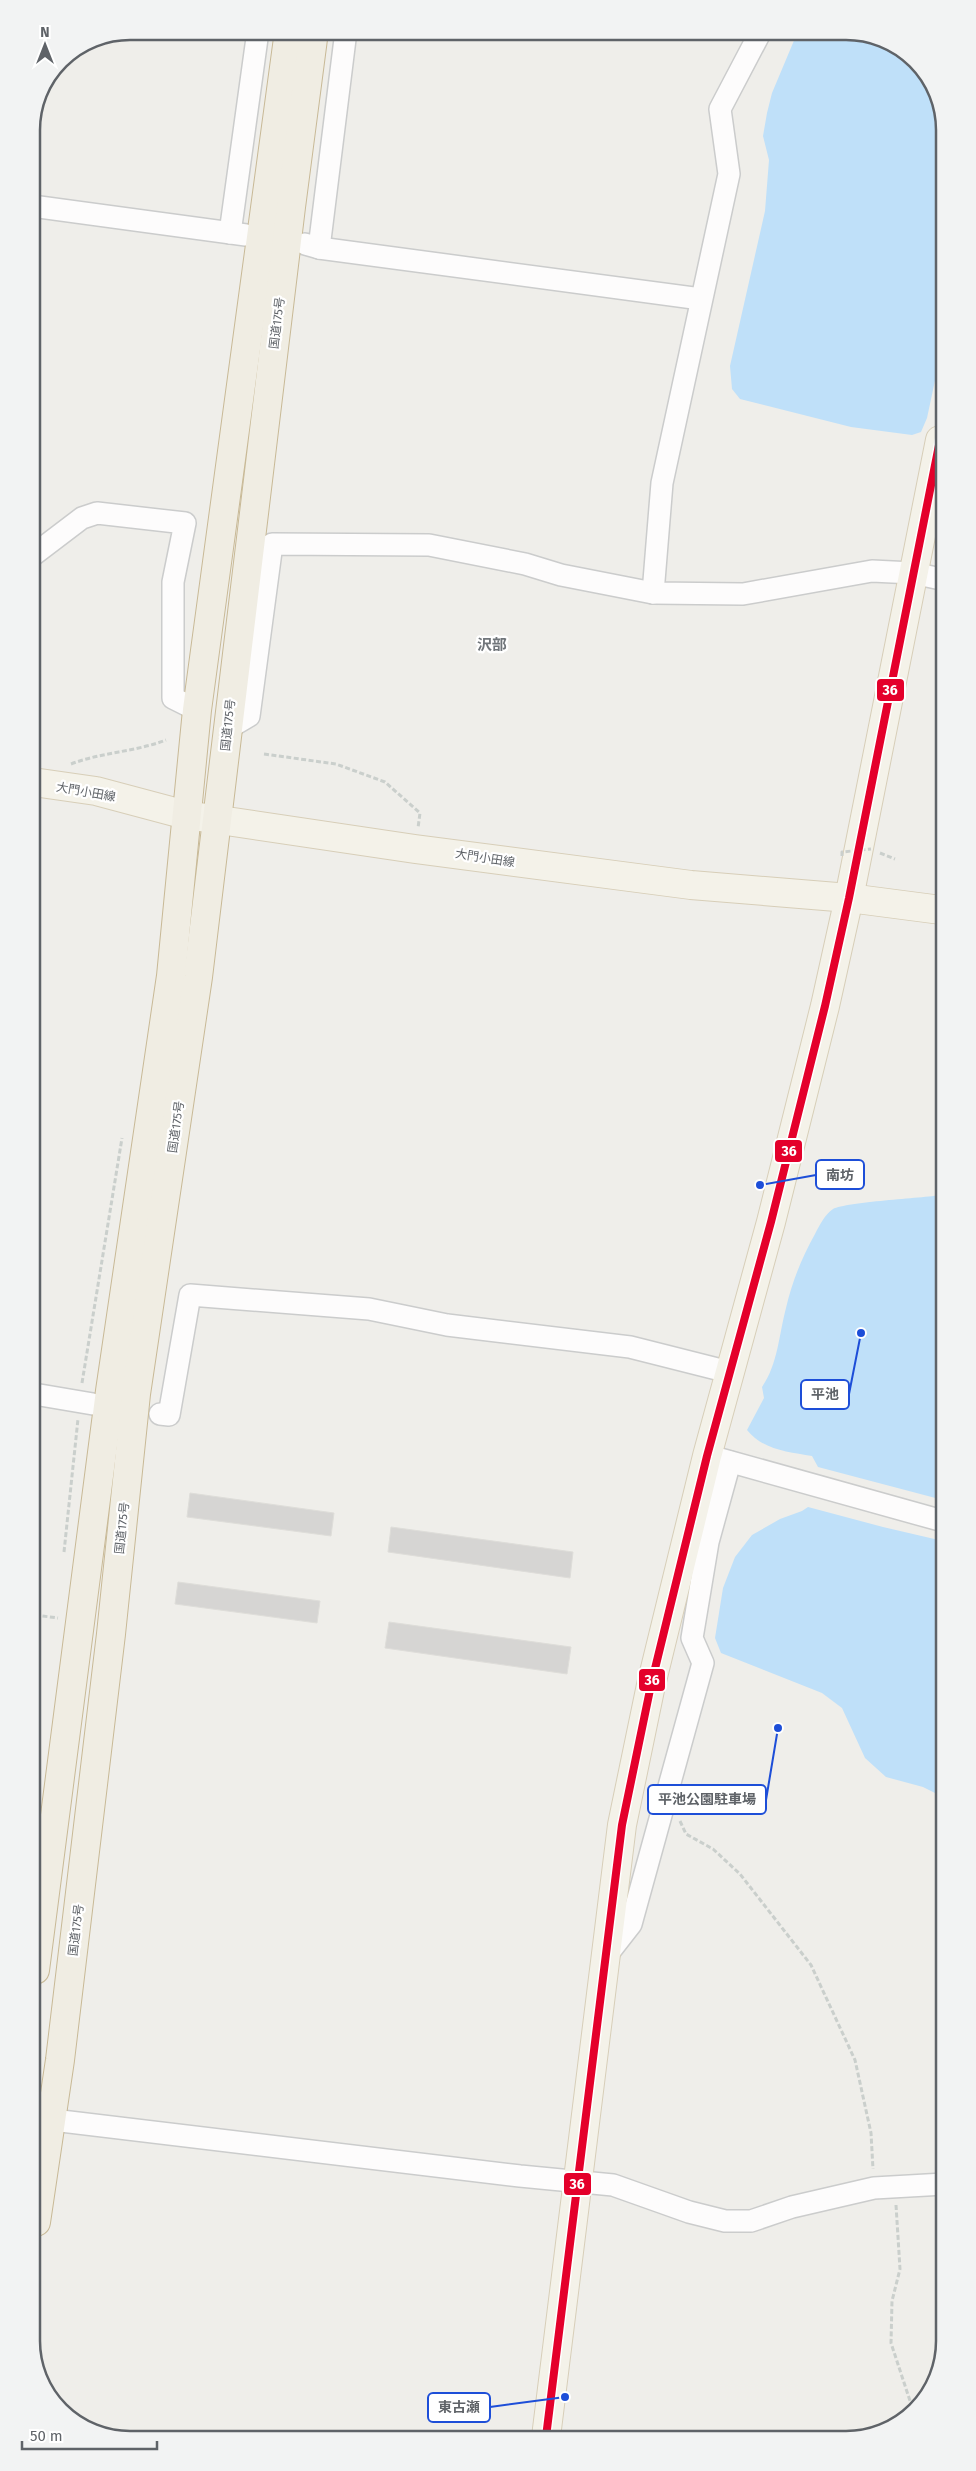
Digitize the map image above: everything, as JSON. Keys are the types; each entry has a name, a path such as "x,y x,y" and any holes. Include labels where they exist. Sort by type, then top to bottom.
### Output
{"highway":[{"path":"40,1939 110,1391 171,976 197,710 287,40"},
{"name":"国道175号","path":"40,2163 43,2119 60,2060 110,1644 136,1394 198,977 313,40"}],"main road":[{"path":"547,2431 622,1826 641,1732 718,1459 729,1372 776,1203 849,898 936,460"},
{"name":"大門小田線","path":"40,783 96,792 186,815 415,849 691,885 849,898 936,909"}],"street":[{"path":"40,207 238,234 257,40"},
{"path":"345,40 312,246 701,299"},
{"path":"653,593 662,483 729,174 720,109 757,40"},
{"path":"40,550 82,518 97,513 185,523 173,582 173,698 197,710"},
{"path":"227,729 249,716 272,544 429,545 525,564 561,575 653,593 742,594 872,571 913,573 936,578"},
{"path":"160,1414 169,1415 190,1295 369,1309 447,1325 630,1347 729,1372"},
{"path":"40,1395 93,1404"},
{"path":"606,1956 631,1924 703,1663 692,1638 708,1542 718,1459 936,1519"},
{"path":"43,2119 613,2185 689,2212 725,2221 751,2221 792,2207 884,2188 936,2185"}],"path":[{"path":"66,766 92,756 151,746 166,740"},
{"path":"264,754 336,764 386,782 420,813 415,849"},
{"path":"836,864 842,856 842,852 871,849 895,859"},
{"path":"40,1616 58,1618"},
{"path":"667,1794 686,1834 713,1849 740,1874 811,1965 855,2060 900,2269 892,2301 891,2343 911,2403"}],"water":[{"path":"794,40 852,40 886,49 910,66 927,90 936,124 936,376 927,418 921,432 912,435 851,427 740,399 732,389 730,366 765,211 769,160 763,136 772,93"},
{"path":"936,1196 936,1498 818,1467 812,1456 768,1446 753,1437 747,1430 764,1398 762,1387 775,1359 791,1289 818,1227 833,1209 868,1202"},
{"path":"808,1507 936,1539 936,1794 923,1787 886,1777 865,1758 842,1708 822,1693 721,1653 715,1638 723,1588 735,1557 752,1535 780,1519"}],"building":[{"path":"190,1493 334,1513 331,1536 187,1517"},
{"path":"391,1527 573,1552 570,1578 388,1552"},
{"path":"178,1582 320,1601 317,1623 175,1604"},
{"path":"389,1622 571,1647 567,1674 385,1648"}],"transit line":[{"name":"36","path":"547,2431 622,1825 651,1685 707,1456 771,1222 825,1006 849,898 936,460"}],"place":[{"name":"南坊","path":"760,1185"},
{"name":"平池","path":"861,1333"},
{"name":"平池公園駐車場","path":"778,1728"},
{"name":"東古瀬","path":"565,2397"}],"district":[{"name":"沢部","path":"492,645"}]}
